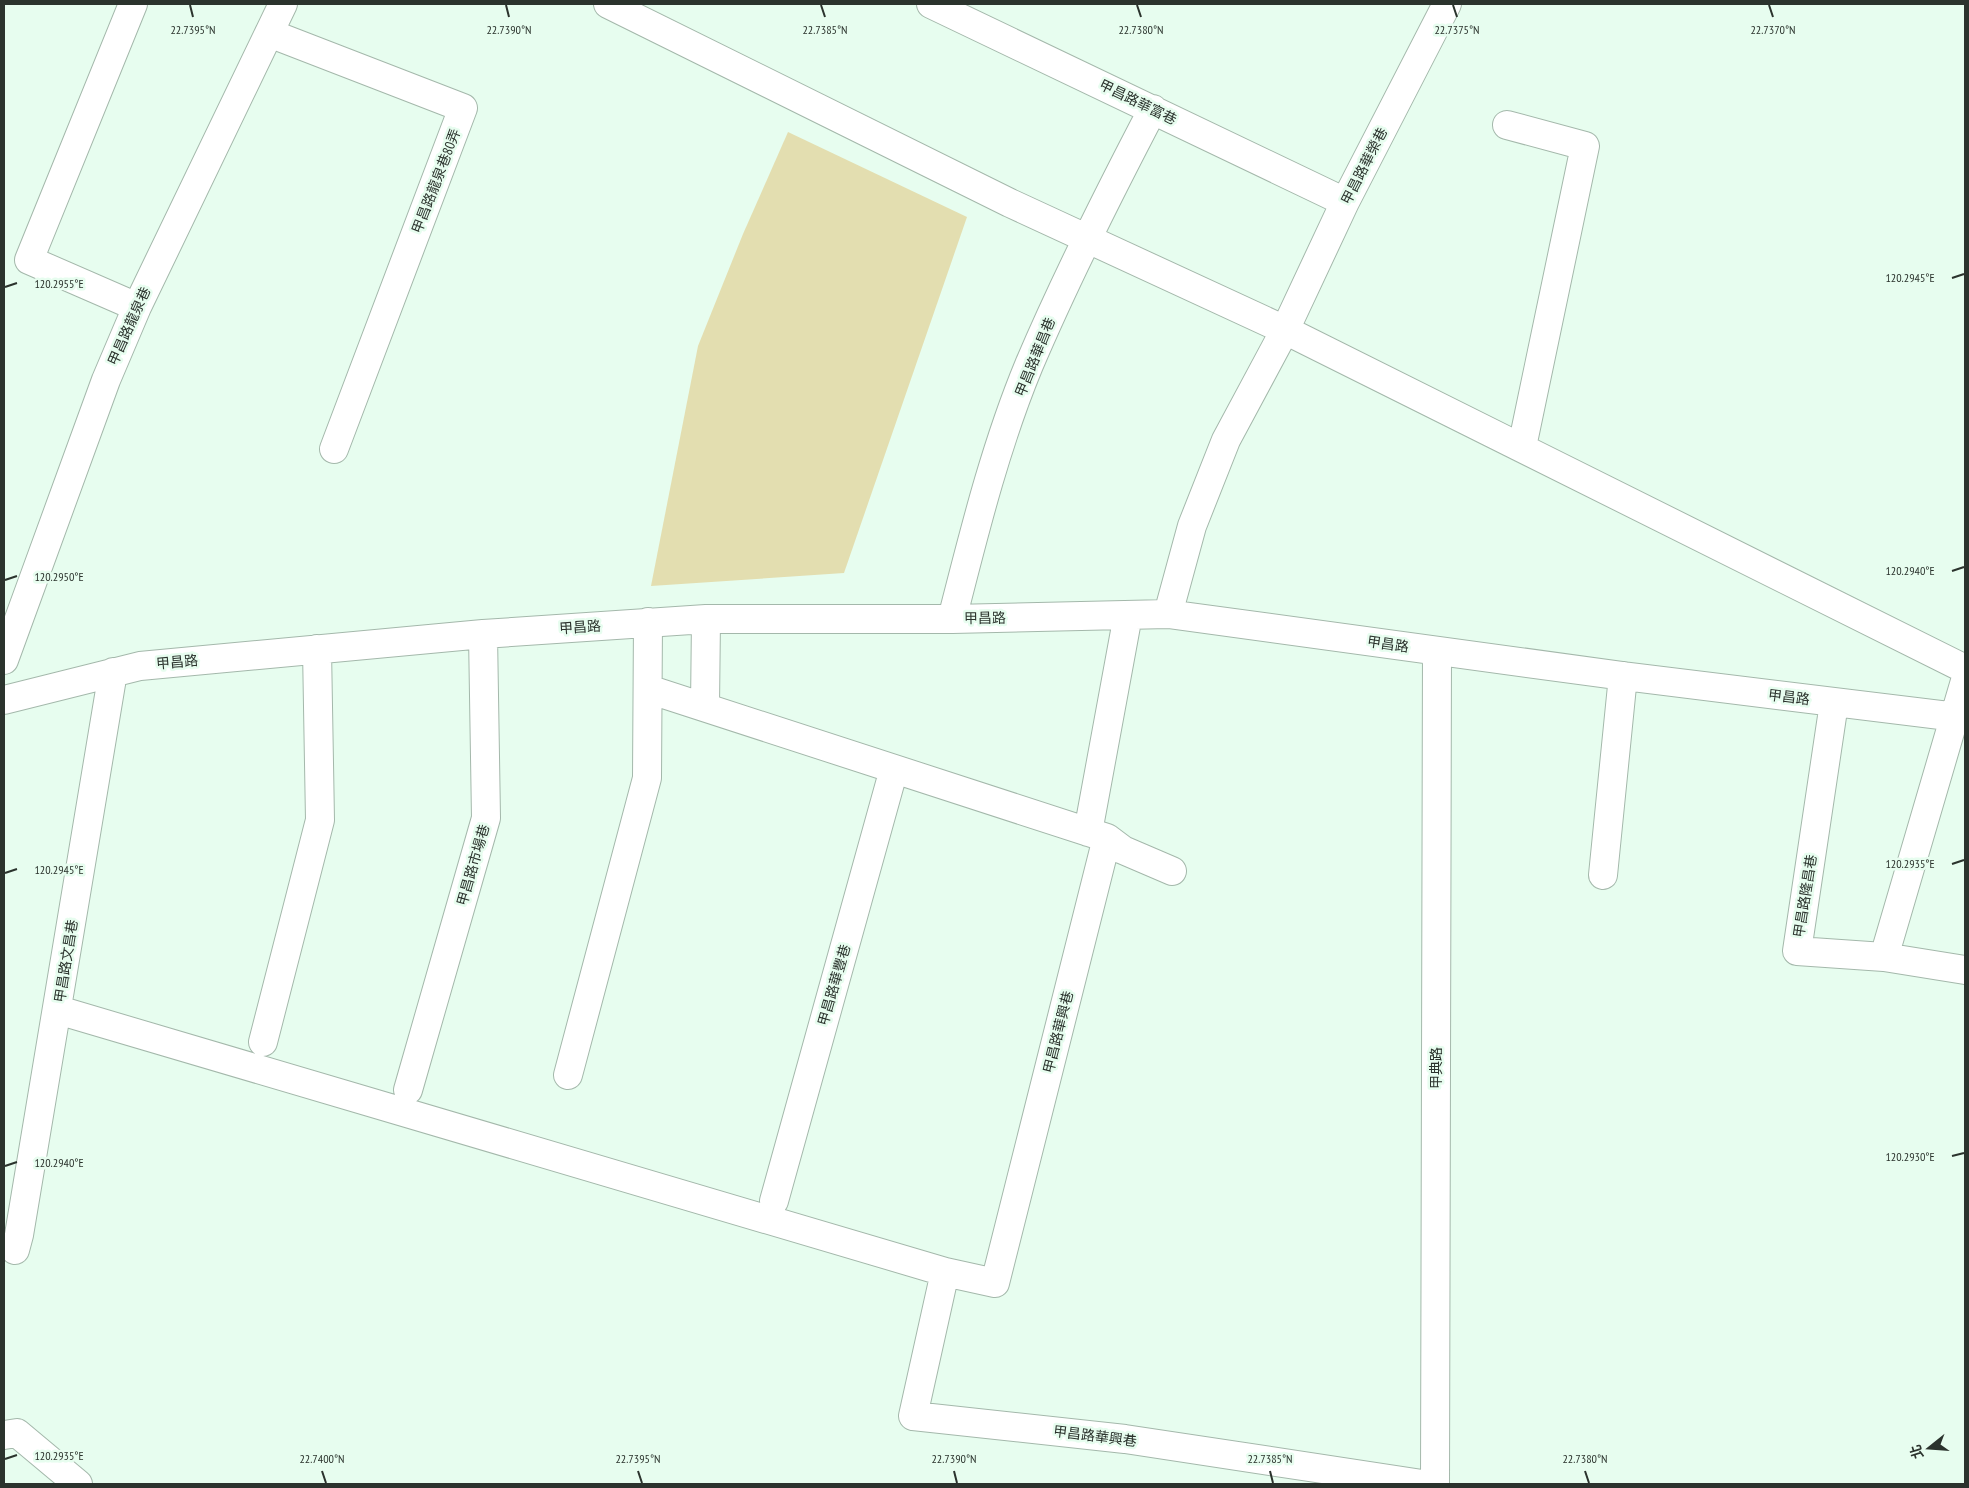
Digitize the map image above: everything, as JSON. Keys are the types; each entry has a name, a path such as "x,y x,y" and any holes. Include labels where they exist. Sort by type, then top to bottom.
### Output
{"street":[{"path":"133,4 29,260 137,306"},
{"name":"甲昌路龍泉巷","path":"4,660 106,380 137,306 283,4"},
{"path":"608,4 1086,239 1285,330 1522,446 1965,669"},
{"name":"甲昌路華富巷","path":"931,4 1345,202"},
{"name":"甲昌路華榮巷","path":"1168,614 1192,526 1226,440 1285,330 1345,202 1447,4"},
{"name":"甲昌路龍泉巷80弄","path":"268,33 463,108 334,449"},
{"name":"甲昌路華昌巷","path":"952,619 987,483 1029,367 1086,239 1153,109"},
{"path":"1507,125 1585,146 1522,446"},
{"name":"甲昌路","path":"4,700 140,666 483,634 706,619 952,619 1168,614 1623,676 1959,718"},
{"name":"甲昌路華興巷","path":"1128,615 1097,835 995,1283 945,1272 913,1416 1125,1439 1422,1484"},
{"path":"706,619 706,706"},
{"path":"568,1075 647,778 648,622"},
{"name":"甲昌路市場巷","path":"408,1090 486,818 483,634"},
{"path":"263,1042 320,820 317,649"},
{"name":"甲典路","path":"1435,1484 1437,651"},
{"name":"甲昌路文昌巷","path":"14,1250 19,1235 58,1010 113,672"},
{"path":"1603,875 1623,676"},
{"path":"1884,957 1959,718 1965,681"},
{"path":"648,689 706,706 1097,835 1123,850 1172,871"},
{"name":"甲昌路隆昌巷","path":"1834,703 1797,951 1884,957 1965,970"},
{"name":"甲昌路華豐巷","path":"774,1201 894,768"},
{"path":"58,1010 945,1272"},
{"path":"4,1435 17,1434 78,1484"}],"shaded area":[{"path":"788,132 967,217 844,573 651,586 698,346 743,234"}]}
